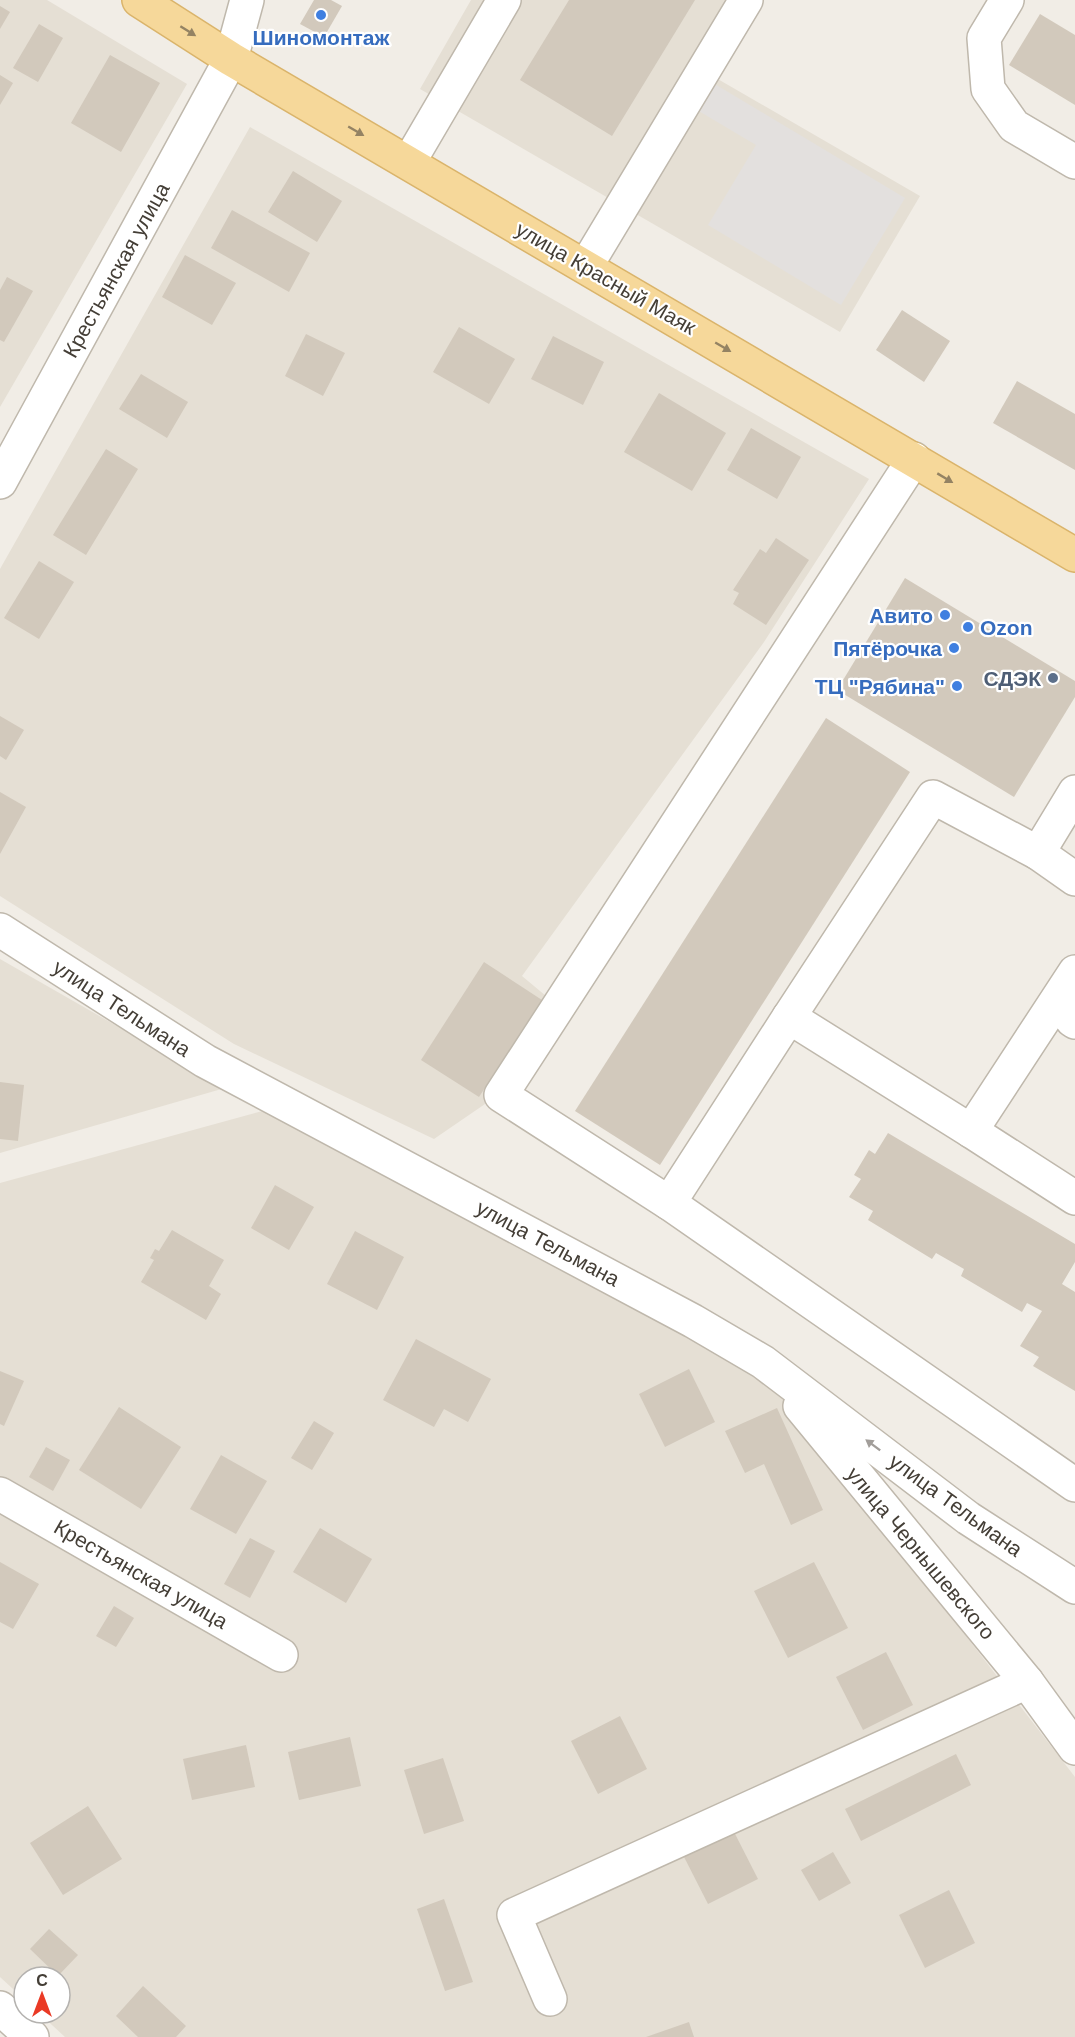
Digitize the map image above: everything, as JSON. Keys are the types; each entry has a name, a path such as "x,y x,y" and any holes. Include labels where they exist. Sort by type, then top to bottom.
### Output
{"main road":[{"name":"улица Красный Маяк","path":"139,0 231,59 1075,555"}],"street":[{"name":"Крестьянская улица","path":"0,482 231,59 247,0"},
{"path":"409,162 504,0"},
{"path":"586,266 746,0"},
{"path":"1007,0 984,38 988,89 1014,126 1075,162"},
{"path":"914,459 501,1095 669,1203 1075,1485"},
{"path":"1038,853 1075,792"},
{"path":"669,1203 933,797 1038,853 1075,879"},
{"name":"улица Тельмана","path":"0,930 205,1061 693,1321 763,1362 968,1518 1075,1587"},
{"path":"971,1131 1075,972"},
{"path":"1075,1015 1072,1020 1075,1022"},
{"path":"789,1017 1075,1198"},
{"name":"улица Чернышевского","path":"763,1362 1027,1682 1075,1748"},
{"name":"Крестьянская улица","path":"0,1494 281,1655"},
{"path":"550,1999 514,1915 1027,1682"},
{"path":"0,2008 32,2037"}],"shaded area":[{"path":"0,0 47,0 187,84 0,407"},
{"path":"471,0 761,0 716,78 920,196 840,332 420,89"},
{"path":"713,83 905,198 841,305 708,225 756,145 697,110"},
{"path":"250,127 869,479 764,642 522,976 552,1001 485,1104 434,1139 234,1044 0,896 0,569"},
{"path":"0,959 225,1088 0,1153"},
{"path":"266,1110 758,1367 1075,1777 1075,2037 65,2037 52,2025 72,2025 72,1965 12,1965 12,1988 0,1977 0,1183"}],"building":[{"name":"Шиномонтаж","path":"314,0 331,0 342,6 324,37 300,24"},
{"path":"569,0 695,0 612,136 520,80"},
{"path":"0,6 10,12 0,29"},
{"path":"1040,14 1075,35 1075,105 1009,65"},
{"path":"39,24 63,38 38,82 13,68"},
{"path":"110,55 160,83 121,152 71,123"},
{"path":"0,75 13,83 0,105"},
{"path":"293,171 342,201 317,242 268,212"},
{"path":"232,210 310,253 289,292 211,248"},
{"path":"185,255 236,283 212,325 162,297"},
{"path":"7,277 33,291 4,342 0,340 0,290"},
{"path":"902,310 950,341 924,382 876,350"},
{"path":"459,327 515,359 489,404 433,372"},
{"path":"306,334 345,353 323,396 285,376"},
{"path":"553,336 604,362 583,405 531,379"},
{"path":"141,374 188,402 167,438 119,409"},
{"path":"1017,381 1075,414 1075,470 993,423"},
{"path":"659,393 726,433 692,491 624,452"},
{"path":"751,428 801,457 777,499 727,470"},
{"path":"106,449 138,469 86,555 53,535"},
{"path":"776,538 809,560 766,625 733,604 739,593 733,590 760,549 766,553"},
{"path":"39,561 74,582 39,639 4,618"},
{"name":"ТЦ \"Рябина\"","path":"905,578 1075,681 1075,697 1014,797 837,690"},
{"path":"0,716 24,730 6,760 0,756"},
{"path":"826,718 910,772 660,1165 575,1111"},
{"path":"0,792 26,807 0,854"},
{"path":"484,962 542,1000 479,1097 421,1060"},
{"path":"0,1082 24,1085 18,1141 0,1139"},
{"path":"888,1133 1075,1244 1075,1262 1062,1284 1075,1292 1075,1391 1033,1366 1039,1357 1020,1346 1042,1311 1027,1303 1022,1312 961,1276 964,1269 936,1253 932,1259 868,1220 873,1211 849,1197 861,1179 854,1175 869,1150 875,1154"},
{"path":"275,1185 314,1207 289,1250 251,1228"},
{"path":"172,1230 224,1260 209,1286 221,1294 206,1320 141,1282 154,1260 150,1258 155,1249 159,1251"},
{"path":"355,1231 404,1257 377,1310 327,1284"},
{"path":"416,1339 491,1379 468,1422 444,1409 434,1427 383,1400"},
{"path":"689,1369 715,1422 665,1447 639,1394"},
{"path":"0,1371 24,1381 4,1426 0,1424"},
{"path":"119,1407 181,1447 141,1509 79,1470"},
{"path":"777,1408 823,1510 791,1525 764,1464 745,1473 725,1431"},
{"path":"314,1421 334,1433 312,1470 291,1458"},
{"path":"46,1447 70,1460 53,1491 29,1477"},
{"path":"221,1455 267,1481 236,1534 190,1509"},
{"path":"320,1528 372,1559 346,1603 293,1572"},
{"path":"250,1538 275,1551 250,1598 224,1584"},
{"path":"0,1562 39,1584 13,1629 0,1622"},
{"path":"814,1562 848,1628 788,1658 754,1591"},
{"path":"114,1606 134,1618 116,1647 96,1636"},
{"path":"886,1652 913,1705 863,1730 836,1677"},
{"path":"620,1716 647,1769 598,1794 571,1741"},
{"path":"350,1737 361,1786 299,1800 288,1752"},
{"path":"246,1745 255,1787 192,1800 183,1759"},
{"path":"956,1754 971,1785 861,1841 845,1809"},
{"path":"443,1758 464,1821 424,1834 404,1770"},
{"path":"88,1806 122,1859 63,1895 30,1843"},
{"path":"731,1826 758,1879 708,1904 681,1851"},
{"path":"833,1852 851,1883 819,1901 801,1870"},
{"path":"949,1890 975,1943 925,1968 899,1915"},
{"path":"444,1899 473,1982 445,1991 417,1909"},
{"path":"49,1929 78,1955 68,1965 47,1965 30,1949"},
{"path":"143,1986 186,2026 176,2037 138,2037 116,2016"},
{"path":"689,2022 694,2037 646,2037"}],"place":[{"name":"Шиномонтаж","path":"321,15"},
{"name":"Авито","path":"945,615"},
{"name":"Ozon","path":"968,627"},
{"name":"Пятёрочка","path":"954,648"},
{"name":"СДЭК","path":"1053,678"},
{"name":"ТЦ \"Рябина\"","path":"957,686"}]}
